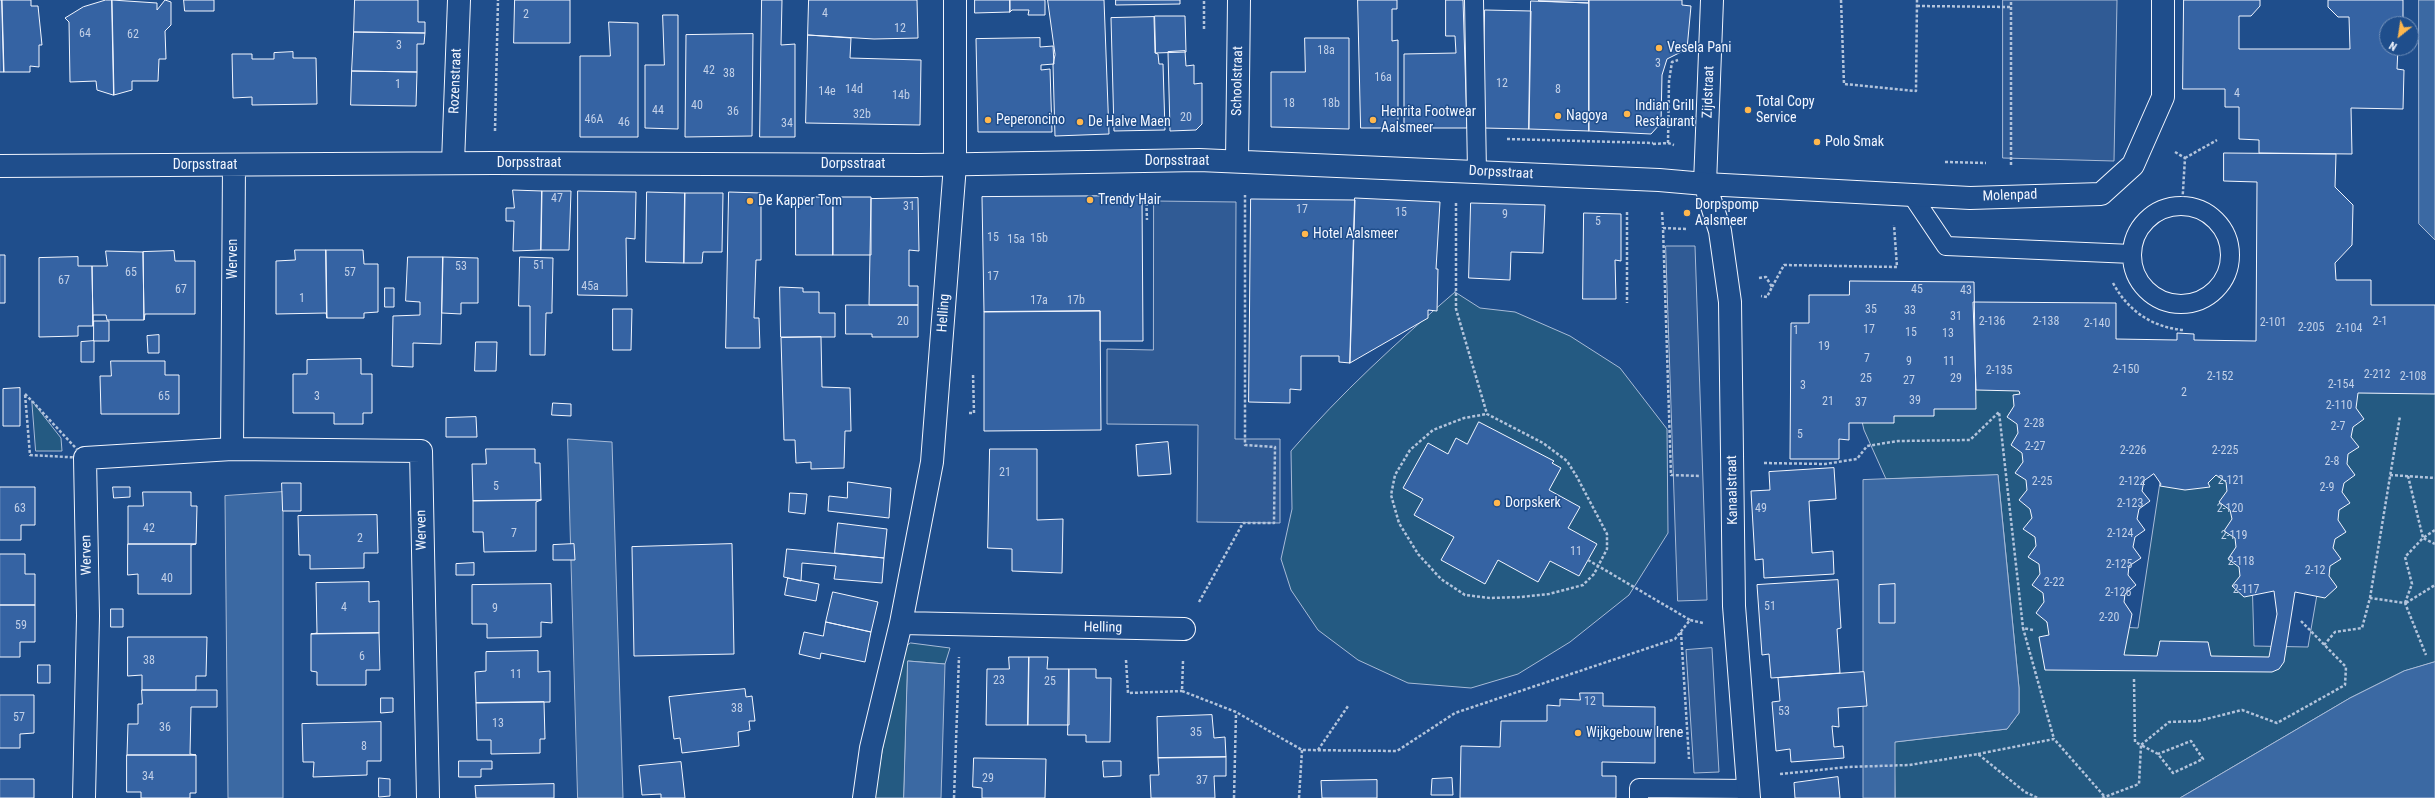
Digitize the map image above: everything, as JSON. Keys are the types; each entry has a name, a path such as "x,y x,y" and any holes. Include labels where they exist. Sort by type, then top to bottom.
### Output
{"street":[{"name":"Rozenstraat","path":"453,163 459,0"},
{"name":"Helling","path":"864,798 871,748 902,623 932,462 955,164 954,0"},
{"name":"Schoolstraat","path":"1238,0 1246,161"},
{"name":"Zijdstraat","path":"1705,184 1712,0"},
{"name":"Molenpad","path":"1705,184 1970,198 2101,194 2133,165 2162,97 2162,0"},
{"name":"Dorpsstraat","path":"0,166 453,163 955,164 1199,160 1659,180 1705,184"},
{"name":"Werven","path":"232,449 234,165"},
{"name":"Kanaalstraat","path":"1705,184 1720,231 1730,302 1736,631 1749,788"},
{"name":"Werven","path":"84,798 88,616 85,458 232,449 421,451 428,798"},
{"name":"Helling","path":"902,623 960,626 1184,629"}],"lane":[{"path":"1467,171 1476,138 1474,0"},
{"path":"1911,194 1946,246 2132,254"},
{"path":"2174,207 2191,207 2205,212 2218,224 2227,238 2230,255 2225,278 2215,291 2200,300 2184,304 2171,303 2156,297 2143,286 2135,271 2132,254 2136,237 2145,223 2158,212 2174,207"},
{"path":"1639,798 1639,788 1749,788"}],"path":[{"path":"494,163 498,0"},
{"path":"1840,0 1844,84 1916,91 1917,0"},
{"path":"2011,0 2011,196"},
{"path":"1917,6 2011,7"},
{"path":"1668,142 1669,81 1672,62 1680,59"},
{"path":"2146,135 2185,158"},
{"path":"1476,138 1653,143"},
{"path":"2185,158 2217,140"},
{"path":"2182,207 2185,158"},
{"path":"1182,691 1184,629 1243,523 1274,523 1275,447 1245,446 1244,199 1246,161"},
{"path":"1467,171 1456,309 1487,414"},
{"path":"1146,191 1147,220"},
{"path":"1627,212 1627,303"},
{"path":"1772,287 1784,265 1897,267 1894,222 1931,224"},
{"path":"1720,231 1663,228 1671,475 1733,478 1760,463 1825,464 1857,459 1867,446 1898,442 1970,440 1999,412 2023,628 2054,739 2104,798 2139,784 2141,745 2169,722 2198,721 2242,710 2278,723 2345,684 2346,666 2301,621"},
{"path":"2110,253 2112,281 2122,300 2146,319 2165,328 2183,330"},
{"path":"25,394 32,402 85,458 30,455 25,394"},
{"path":"1487,414 1543,443 1566,461 1607,534 1607,549 1598,567 1583,585 1569,590 1535,596 1490,598 1465,595 1441,579 1418,554 1399,523 1391,495 1395,476 1410,450 1432,430 1464,418 1487,414"},
{"path":"2324,645 2335,632 2362,628 2370,598 2400,416"},
{"path":"2390,475 2435,478"},
{"path":"2408,476 2423,538 2435,544"},
{"path":"2426,655 2405,603 2412,584 2404,557 2423,538 2435,530"},
{"path":"1588,560 1690,620 1736,631"},
{"path":"2370,598 2405,603 2435,585"},
{"path":"1125,655 1128,693 1182,691 1236,712 1302,750 1397,751 1455,713 1675,639 1690,620"},
{"path":"954,798 960,626"},
{"path":"2023,628 2033,630"},
{"path":"1681,632 1691,788"},
{"path":"2134,679 2135,742 2158,754 2173,774 2203,758 2191,741 2158,754"},
{"path":"1318,750 1348,706"},
{"path":"1234,798 1236,712"},
{"path":"1749,788 1848,767 1909,765 1978,754 2054,739"},
{"path":"1299,798 1302,750"},
{"path":"1978,754 2025,792 2038,798"}],"shaded area":[{"path":"2003,0 2117,0 2114,161 2003,158"},
{"path":"2419,0 2435,0 2435,240 2419,224"},
{"path":"1154,201 1236,202 1235,439 1280,439 1280,523 1197,522 1198,425 1107,424 1107,349 1153,350"},
{"path":"1666,246 1695,246 1707,600 1678,601"},
{"path":"1455,292 1480,308 1515,312 1570,336 1620,368 1667,429 1668,533 1629,595 1570,642 1518,674 1471,688 1408,683 1358,660 1318,630 1291,590 1281,559 1292,509 1291,451 1370,368"},
{"path":"2021,354 2047,623 2138,628 2173,396 2247,399 2254,646 2308,647 2352,390 2435,391 2435,662 2404,671 2350,698 2180,798 1895,798 1894,742 2007,729 2019,713 2019,688 1998,475 1886,479 1864,430 1859,409 1970,366"},
{"path":"32,401 61,438 62,451 36,451"},
{"path":"568,439 612,442 623,798 578,798"},
{"path":"1998,475 2019,688 2019,713 2007,729 1895,742 1895,798 1863,798 1863,480"},
{"path":"283,492 283,798 228,798 225,496"},
{"path":"911,643 950,648 945,664 908,661 904,798 874,798 889,711 903,648"},
{"path":"1712,648 1719,772 1694,773 1686,650"},
{"path":"908,661 945,664 941,798 904,798"},
{"path":"2435,662 2435,798 2180,798 2350,698 2404,671"}],"building":[{"path":"0,0 2,0 4,72 0,72"},
{"path":"2,0 31,0 31,6 38,6 42,45 39,45 39,67 30,66 30,72 4,72"},
{"path":"106,0 112,0 114,95 97,90 96,81 70,82 69,22 65,18 83,7"},
{"path":"112,0 157,3 157,10 165,0 171,2 171,25 165,31 166,59 159,59 158,81 132,81 132,90 114,95"},
{"path":"184,0 214,0 214,11 185,11"},
{"path":"355,0 418,0 418,22 425,22 425,33 354,32"},
{"path":"515,0 570,0 570,43 514,43"},
{"path":"762,0 782,0 781,45 795,44 795,137 760,137"},
{"path":"809,0 917,0 918,38 874,39 808,35"},
{"path":"975,0 1010,0 1010,12 975,13"},
{"path":"1010,0 1045,0 1045,15 1028,15 1029,10 1012,10 1010,12"},
{"path":"1048,0 1104,0 1109,134 1055,136 1053,65 1055,55"},
{"path":"1116,0 1180,0 1180,4 1116,5"},
{"path":"1358,0 1397,0 1397,9 1392,9 1392,41 1398,40 1398,128 1361,128"},
{"path":"1446,0 1463,0 1467,128 1404,128 1404,54 1456,53 1455,36 1446,36"},
{"path":"1589,0 1589,3 1539,1"},
{"path":"1589,0 1682,0 1682,5 1691,6 1687,49 1667,59 1662,75 1661,123 1651,134 1589,131"},
{"path":"2184,0 2260,0 2260,6 2251,16 2239,16 2239,49 2350,49 2349,17 2338,17 2328,7 2328,0 2403,0 2403,16 2379,16 2379,56 2398,56 2397,69 2404,70 2403,109 2351,108 2352,154 2259,153 2259,140 2239,139 2239,107 2225,107 2225,89 2183,89"},
{"path":"1531,1 1589,3 1589,131 1529,129"},
{"path":"1485,10 1531,11 1529,129 1483,128"},
{"path":"663,15 678,15 678,129 645,128 645,65 664,65"},
{"path":"1155,16 1185,16 1186,52 1156,53"},
{"path":"1154,17 1155,53 1158,54 1159,64 1163,64 1165,130 1114,131 1111,18"},
{"path":"609,22 638,23 638,137 580,137 580,56 610,56"},
{"path":"354,32 425,33 424,44 417,44 417,72 352,71"},
{"path":"753,34 752,136 685,137 686,35"},
{"path":"808,35 851,38 850,58 921,60 920,125 806,123"},
{"path":"1040,38 1040,47 1053,46 1054,64 1041,65 1041,70 1050,69 1052,132 978,132 976,39"},
{"path":"1305,38 1349,38 1349,129 1271,127 1271,72 1305,72"},
{"path":"1185,51 1186,66 1194,65 1194,84 1202,83 1202,124 1196,130 1170,131 1168,52"},
{"path":"293,52 293,58 316,58 317,104 252,105 252,97 233,98 232,54 252,54 252,59 274,59 274,53"},
{"path":"352,71 417,72 416,106 351,105"},
{"path":"2224,153 2336,154 2335,187 2353,205 2352,245 2335,263 2336,280 2371,280 2371,305 2435,305 2435,394 2358,393 2356,408 2364,419 2353,427 2351,437 2359,447 2348,454 2347,464 2355,475 2344,483 2342,492 2350,503 2339,510 2338,520 2346,532 2335,539 2333,548 2341,559 2330,566 2329,576 2337,587 2325,598 2295,592 2284,662 2279,669 2272,672 2045,670 2039,637 2049,635 2047,622 2036,613 2044,602 2043,593 2032,585 2040,574 2039,564 2028,557 2036,546 2035,537 2023,529 2032,518 2030,509 2019,500 2027,490 2026,480 2015,473 2023,462 2022,453 2011,445 2018,433 2017,424 2007,417 2014,406 2013,395 2020,394 2019,391 1976,390 1973,302 2116,303 2116,339 2177,340 2177,333 2194,334 2194,340 2256,341 2257,182 2224,181","holes":["2154,474 2161,484 2160,486 2185,490 2210,487 2208,483 2216,475 2226,482 2227,491 2219,502 2230,510 2232,519 2224,531 2235,538 2236,547 2228,559 2239,567 2240,576 2232,586 2244,597 2274,591 2277,614 2269,657 2211,656 2208,642 2160,641 2157,656 2124,655 2132,614 2124,602 2125,594 2136,585 2128,575 2129,566 2141,558 2133,547 2135,537 2145,530 2137,519 2139,509 2150,501 2142,491 2144,481"]},
{"path":"513,190 542,191 541,250 513,251 514,221 506,221 506,208 514,208"},
{"path":"542,191 571,191 569,250 541,250"},
{"path":"578,191 636,192 635,239 626,238 627,296 578,295"},
{"path":"647,192 685,193 684,263 646,262"},
{"path":"729,192 761,193 761,260 756,260 754,318 759,318 760,348 726,348"},
{"path":"685,193 723,193 722,252 703,252 702,263 684,263"},
{"path":"1142,196 1143,341 1100,341 1100,311 984,312 982,197"},
{"path":"796,197 833,197 833,255 796,255"},
{"path":"833,197 871,197 871,255 833,255"},
{"path":"918,198 919,251 909,250 909,286 918,286 918,305 869,305 871,199"},
{"path":"1355,198 1440,202 1436,269 1438,269 1437,311 1428,310 1428,318 1350,363"},
{"path":"1251,199 1355,200 1350,363 1339,362 1339,356 1301,356 1301,390 1290,389 1290,403 1249,402"},
{"path":"1471,203 1545,205 1543,253 1511,252 1510,280 1469,278"},
{"path":"1584,213 1621,214 1621,261 1615,260 1616,299 1583,299"},
{"path":"295,250 326,250 327,318 326,313 276,314 276,261 295,260"},
{"path":"326,250 363,250 364,264 378,264 378,312 364,313 364,318 327,318"},
{"path":"106,251 143,252 144,320 107,320 106,315 93,315 93,326 92,266 107,266"},
{"path":"174,251 175,261 195,261 195,314 145,314 144,320 143,252"},
{"path":"0,255 5,255 5,303 0,303"},
{"path":"78,257 78,266 92,266 93,326 78,326 78,336 39,337 39,258"},
{"path":"408,257 443,257 441,344 413,343 413,367 392,366 393,316 420,315 420,302 406,301"},
{"path":"443,257 478,258 478,303 461,303 461,314 442,313"},
{"path":"520,257 553,258 552,313 546,313 545,355 530,355 530,306 519,306"},
{"path":"1850,281 1974,282 1976,409 1934,409 1934,416 1894,416 1894,423 1849,423 1849,440 1839,439 1839,459 1790,459 1791,323 1809,323 1809,295 1849,295"},
{"path":"780,287 803,288 803,292 819,292 819,313 835,313 835,337 781,337"},
{"path":"385,288 394,288 394,307 385,307"},
{"path":"846,305 918,305 918,337 872,337 872,334 846,334"},
{"path":"613,309 632,309 631,350 613,350"},
{"path":"1100,311 1101,430 984,431 984,312"},
{"path":"94,321 109,321 109,341 94,341"},
{"path":"159,335 159,353 148,353 147,336"},
{"path":"821,337 822,387 850,388 851,431 845,431 844,468 811,469 811,462 796,463 795,440 784,440 781,338"},
{"path":"94,341 94,362 81,362 81,342"},
{"path":"476,342 497,342 496,371 475,371"},
{"path":"361,359 361,374 372,374 372,413 363,413 363,424 334,424 334,413 293,413 293,374 307,374 307,360"},
{"path":"111,361 165,361 165,375 179,375 179,414 101,414 100,376 111,376"},
{"path":"20,388 20,426 3,426 3,389"},
{"path":"553,403 571,404 571,416 552,415"},
{"path":"476,417 477,437 446,437 446,418"},
{"name":"Dorpskerk","path":"1479,422 1554,461 1552,463 1561,468 1549,490 1580,507 1568,528 1597,544 1579,576 1550,561 1538,582 1498,560 1485,584 1441,560 1454,537 1414,515 1423,499 1403,488 1428,443 1448,454 1456,438 1467,444"},
{"path":"1168,442 1171,474 1138,476 1136,445"},
{"path":"486,449 535,449 535,463 540,463 541,500 473,501 472,464 486,464"},
{"path":"990,449 1037,449 1037,520 1063,519 1062,573 1012,571 1012,549 988,548"},
{"path":"1834,468 1836,499 1809,501 1812,553 1833,551 1834,574 1764,578 1763,559 1755,560 1751,491 1770,490 1769,472"},
{"path":"848,482 891,488 889,518 828,511 829,496 847,498"},
{"path":"282,483 301,483 301,511 283,511"},
{"path":"0,487 35,487 35,525 21,525 21,540 0,540"},
{"path":"113,487 130,487 130,497 114,498"},
{"path":"143,492 191,492 191,506 197,506 196,544 128,544 128,506 143,506"},
{"path":"790,493 807,494 805,514 789,512"},
{"path":"541,500 536,502 536,551 484,552 483,532 473,532 473,501"},
{"path":"377,515 378,553 364,553 364,568 310,569 310,555 299,555 298,516"},
{"path":"838,523 887,529 884,558 835,553"},
{"path":"128,544 196,544 191,545 191,594 138,594 138,574 128,575"},
{"path":"574,544 575,560 553,560 553,545"},
{"path":"732,544 734,654 634,656 632,547"},
{"path":"787,549 884,558 882,583 834,579 836,566 802,563 801,581 784,577"},
{"path":"0,554 25,554 25,574 35,574 35,605 0,605"},
{"path":"474,563 474,575 456,575 456,564"},
{"path":"788,578 819,584 816,601 785,595"},
{"path":"1838,580 1841,628 1837,629 1840,673 1771,678 1769,654 1762,655 1757,585"},
{"path":"369,582 369,602 379,601 379,633 311,634 317,633 316,583"},
{"path":"551,584 552,623 541,622 541,637 487,638 487,624 472,624 472,585"},
{"path":"1895,584 1895,623 1879,623 1879,585"},
{"path":"833,592 878,602 871,632 826,622"},
{"path":"0,605 35,605 35,642 20,642 20,657 0,657"},
{"path":"111,609 123,609 123,627 111,627"},
{"path":"826,622 871,632 865,662 821,653 820,659 799,654 804,632 823,636"},
{"path":"379,633 380,670 366,670 366,685 317,685 317,672 311,671 311,634"},
{"path":"128,637 207,637 206,676 196,676 196,690 142,690 142,675 128,676"},
{"path":"538,651 538,672 550,671 550,702 476,703 475,672 486,671 486,652"},
{"path":"1009,657 1029,657 1028,725 986,725 987,669 1009,669"},
{"path":"1029,657 1048,657 1047,669 1069,669 1069,725 1028,725"},
{"path":"38,665 50,665 50,683 38,683"},
{"path":"1069,669 1096,669 1096,678 1111,678 1110,742 1086,742 1086,735 1068,735"},
{"path":"1864,672 1867,706 1838,708 1839,727 1832,726 1834,747 1843,746 1844,758 1791,762 1790,749 1776,751 1772,702 1780,701 1778,678"},
{"path":"745,689 746,697 752,696 755,721 749,721 750,730 738,732 739,746 682,753 680,738 674,739 669,697"},
{"path":"142,690 217,690 217,707 191,707 190,754 196,755 127,755 128,724 138,724 138,704 142,704"},
{"name":"Wijkgebouw Irene","path":"1580,693 1603,693 1603,706 1655,707 1655,763 1602,762 1602,776 1616,776 1616,798 1460,798 1461,746 1500,747 1501,721 1547,721 1547,705 1560,706 1560,699 1580,700"},
{"path":"0,695 34,695 34,733 20,734 20,748 0,748"},
{"path":"381,698 393,698 393,712 381,713"},
{"path":"544,702 545,739 540,739 540,753 491,754 491,740 477,740 476,703"},
{"path":"1212,715 1214,738 1225,737 1226,757 1158,758 1157,717"},
{"path":"381,722 381,761 367,761 367,775 313,777 314,762 303,762 302,724"},
{"path":"127,755 196,755 196,793 190,793 190,798 141,798 141,792 127,792"},
{"path":"1226,757 1226,776 1214,776 1215,798 1151,798 1150,775 1159,775 1158,758"},
{"path":"974,758 1046,759 1045,798 982,798 982,788 973,787"},
{"path":"459,761 492,761 492,769 481,769 481,777 459,777"},
{"path":"1103,761 1121,761 1121,776 1104,777"},
{"path":"681,762 685,798 661,798 661,794 642,795 639,766"},
{"path":"1838,777 1840,798 1795,798 1794,783"},
{"path":"379,778 390,779 390,796 379,797"},
{"path":"1452,778 1453,795 1431,795 1432,779"},
{"path":"0,779 34,779 34,798 0,798"},
{"path":"1377,780 1377,798 1322,798 1321,781"},
{"path":"554,784 554,798 476,798 475,786"}],"place":[{"name":"Vesela Pani","path":"1659,48"},
{"name":"Total Copy Service","path":"1748,110"},
{"name":"Indian Grill Restaurant","path":"1627,114"},
{"name":"Nagoya","path":"1558,116"},
{"name":"Peperoncino","path":"988,120"},
{"name":"Henrita Footwear Aalsmeer","path":"1373,120"},
{"name":"De Halve Maen","path":"1080,122"},
{"name":"Polo Smak","path":"1817,142"},
{"name":"Trendy Hair","path":"1090,200"},
{"name":"De Kapper Tom","path":"750,201"},
{"name":"Dorpspomp Aalsmeer","path":"1687,213"},
{"name":"Hotel Aalsmeer","path":"1305,234"},
{"name":"Dorpskerk","path":"1497,503"},
{"name":"Wijkgebouw Irene","path":"1578,733"}]}
